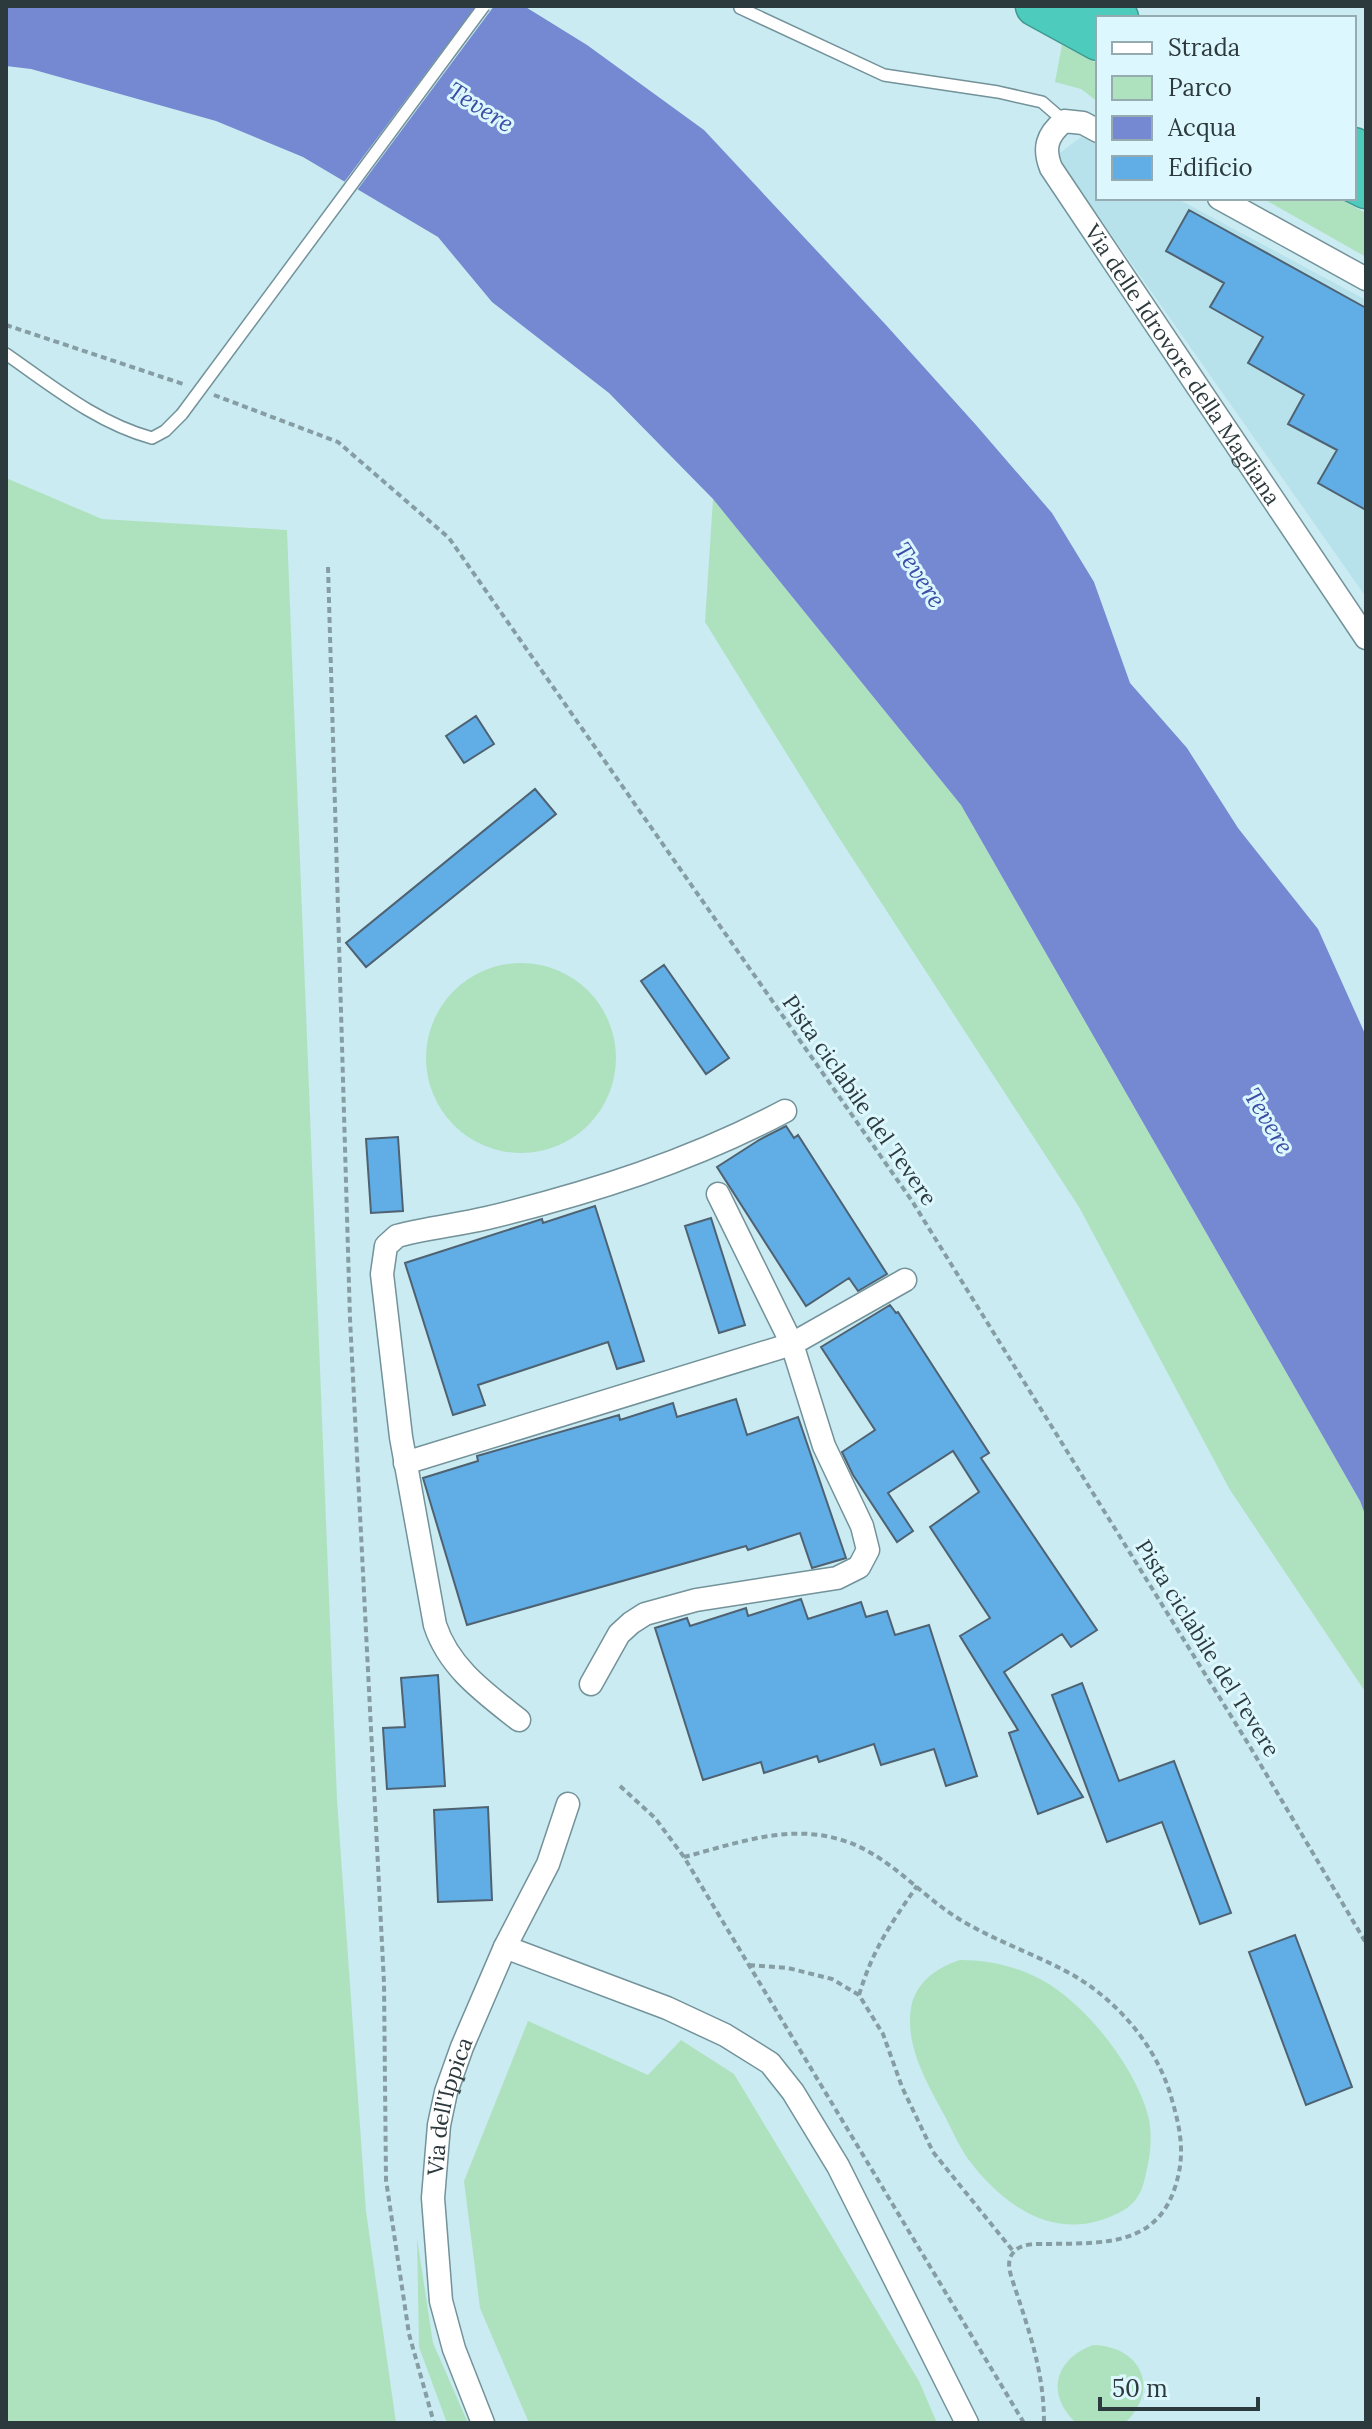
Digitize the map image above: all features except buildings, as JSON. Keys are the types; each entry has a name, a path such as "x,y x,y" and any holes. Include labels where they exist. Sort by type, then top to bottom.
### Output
{"highway":[{"path":"1036,6 1096,39"},
{"path":"1096,6 1114,16"}],"street":[{"path":"1064,121 1083,123 1096,130"},
{"name":"Via delle Idrovore della Magliana","path":"1064,121 1051,133 1047,143 1045,151 1051,168 1366,638"},
{"path":"1223,200 1366,279"},
{"path":"519,1720 463,1673 439,1637 405,1463 382,1274 383,1254 390,1241 406,1234 515,1211 663,1166 728,1141 785,1111"},
{"path":"591,1684 614,1642 631,1623 645,1614 696,1600 827,1581 847,1574 862,1563 868,1550 865,1535 829,1459 792,1344 718,1194"},
{"path":"405,1463 792,1344 905,1280"},
{"name":"Via dell'Ippica","path":"483,2423 454,2349 441,2301 433,2180 439,2125 446,2092 462,2047 505,1947 548,1864 568,1804"},
{"path":"505,1947 667,2008 725,2035 770,2063 793,2092 838,2166 967,2423"}],"lane":[{"path":"6,354 89,411 125,431 152,438 159,434 182,414 484,6"},
{"path":"741,6 884,75 998,92 1042,102 1064,121"}],"path":[{"path":"6,325 192,387"},
{"name":"Pista ciclabile del Tevere","path":"208,393 338,442 449,538 912,1201 1249,1745 1366,1943"},
{"path":"328,567 350,1303 384,1983 386,2180 409,2334 434,2423"},
{"path":"620,1786 655,1818 684,1857 1024,2423"},
{"path":"684,1857 768,1836 817,1834 837,1838 865,1850 965,1923 1074,1976 1106,1999 1151,2051 1165,2077 1177,2116 1181,2144 1179,2171 1170,2199 1149,2227 1129,2238 1025,2245 1013,2252 1010,2268 1038,2359 1044,2395 1044,2423"},
{"path":"859,1995 870,1959 917,1886"},
{"path":"749,1965 788,1968 832,1979 859,1995 876,2020 906,2098 933,2152 1013,2252"}],"shaded area":[{"path":"1081,137 1096,144 1096,200 1180,200 1366,300 1366,597 1056,156"}],"green space":[{"path":"1062,45 1096,63 1096,100 1081,89 1055,82"},
{"path":"1266,200 1342,200 1366,213 1366,257"},
{"path":"6,478 102,519 287,530 337,1800 366,2211 396,2423 6,2423"},
{"path":"713,499 961,805 1360,1501 1366,1517 1366,1693 1230,1490 1079,1207 834,830 705,622"},
{"path":"521,963 540,964 558,970 588,991 609,1021 615,1039 615,1077 609,1095 588,1125 558,1146 540,1152 521,1153 502,1152 484,1146 454,1125 433,1095 427,1077 426,1058 427,1039 433,1021 454,991 484,970 502,964"},
{"path":"960,1960 1002,1965 1042,1980 1075,2004 1107,2038 1142,2096 1151,2133 1143,2184 1135,2201 1124,2210 1101,2220 1079,2224 1057,2223 1037,2217 1000,2194 964,2154 918,2062 910,2022 913,1999 922,1984 935,1972"},
{"path":"528,2021 648,2075 681,2040 734,2074 919,2381 937,2423 529,2423 480,2308 464,2181"},
{"path":"417,2238 433,2343 468,2423 447,2423 419,2347"},
{"path":"1093,2345 1110,2347 1123,2353 1134,2361 1140,2372 1142,2397 1125,2423 1076,2423 1060,2401 1059,2378 1063,2368 1080,2351"}],"water":[{"name":"Tevere","path":"6,6 524,6 587,45 704,130 886,325 1052,513 1094,582 1130,683 1187,748 1238,828 1318,929 1366,1036 1366,1517 1360,1501 961,805 713,499 609,393 492,302 438,237 303,157 216,121 31,69 6,66"}],"pier":[{"path":"476,6 494,6 355,193 342,185"}]}
